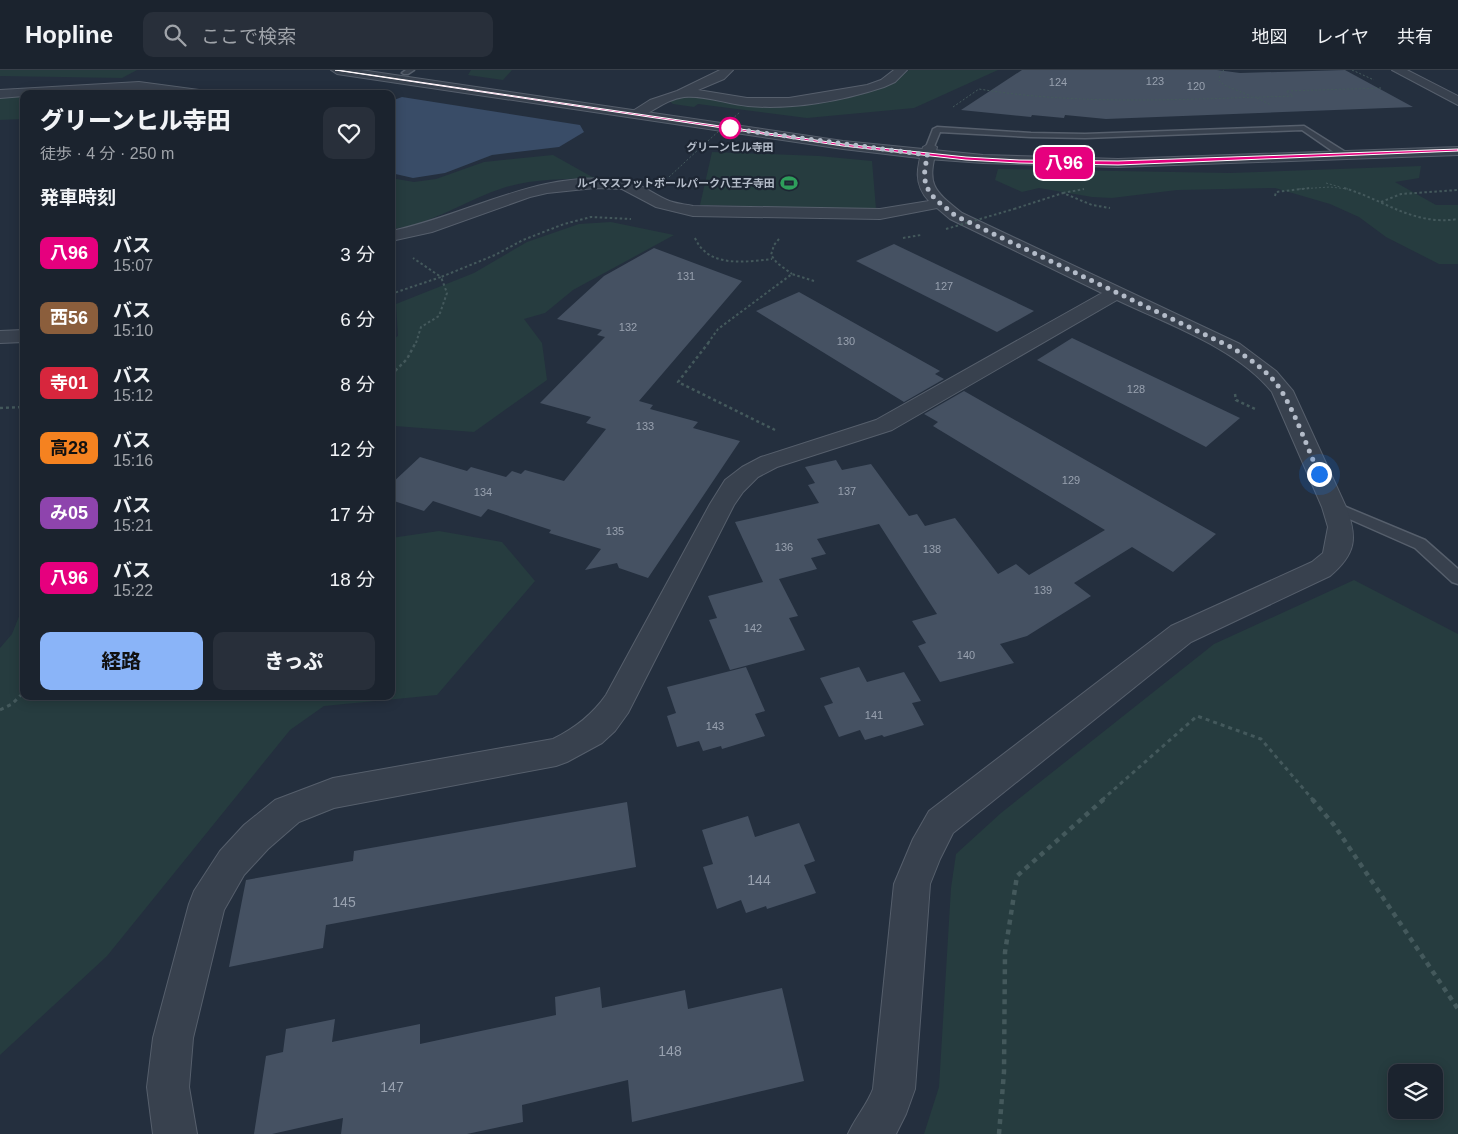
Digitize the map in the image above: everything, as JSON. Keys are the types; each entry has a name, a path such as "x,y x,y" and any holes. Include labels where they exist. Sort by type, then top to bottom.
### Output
{"street":[{"path":"337,70 400,73 640,111 859,139 929,151 1019,161 1118,163 1458,151"},
{"path":"640,111 664,97 682,92 720,76 727,70"},
{"path":"682,92 764,103 813,100 884,84 902,70"},
{"path":"1398,70 1458,101"},
{"path":"376,88 400,73"},
{"path":"70,90 139,86 169,90"},
{"path":"0,94 20,93"},
{"path":"929,151 1103,154 1458,142"},
{"path":"870,1134 885,1114 894,1089 912,884 925,851 941,822 1181,634 1321,569 1334,558 1339,546 1340,527 1334,506 1282,391 1268,375 1233,348 956,216 933,196 923,176 929,151"},
{"path":"395,235 426,229 524,193 547,188 596,183 625,185 644,193 662,204 693,211 880,214 940,203"},
{"path":"175,1134 168,1087 173,1038 207,904 232,863 256,837 287,811 333,792 556,752 586,738 606,720 617,704 722,504 734,486 750,472 769,462 884,425 1115,293"},
{"path":"0,337 20,336"}],"lane":[{"path":"929,151 937,129 1031,135 1085,136 1304,128 1344,155"},
{"path":"1334,506 1420,544 1458,578"}],"path":[{"path":"1224,70 1220,73 1219,80 1224,85 1264,101 1304,128"},
{"path":"937,129 945,113 980,89 1022,96 1117,101 1292,96 1286,91 1389,88"},
{"path":"667,179 740,112"},
{"path":"1275,196 1276,192 1344,188 1380,202 1408,216 1432,222 1458,219"},
{"path":"1380,202 1401,194 1458,190"},
{"path":"946,229 1063,194 1092,205 1110,208"},
{"path":"395,293 441,277 495,255 523,240 579,220 609,217 635,219"},
{"path":"695,235 695,240 700,250 718,259 744,263 772,259"},
{"path":"784,237 772,246 770,252 772,259 792,274 814,281"},
{"path":"395,372 400,369 416,346 421,326 439,316 447,293 441,277 413,257"},
{"path":"792,274 718,329 678,382 812,448"},
{"path":"1235,394 1236,400"},
{"path":"0,408 20,407"},
{"path":"0,710 12,704 20,696"},
{"path":"999,1134 1004,1072 1005,952 1017,876 1197,716 1261,739 1334,825 1458,1008"}],"green space":[{"path":"0,70 137,70 122,78 0,76"},
{"path":"471,70 512,70 503,80 468,75"},
{"path":"909,70 998,70 914,108 807,118 698,104 694,107 673,104 667,99 683,96 697,97 750,105 818,102 892,84"},
{"path":"20,95 20,119 0,120 0,97"},
{"name":"ルイマスフットボールパーク八王子寺田","path":"712,152 819,156 872,161 876,209 700,205"},
{"path":"553,155 594,178 561,179 517,184 492,192 435,217 406,227 395,228 395,179 414,182 436,179 484,162"},
{"path":"1421,166 1419,178 1395,182 1436,205 1458,205 1458,264 1439,264 1386,237 1359,217 1330,204 1275,188 1177,190 1112,198 1092,197 1039,188 1022,192 995,180 998,169 1230,173"},
{"path":"611,222 674,235 573,290 545,313 524,319 542,343 547,380 474,432 395,426 395,338 398,336 396,304 474,273 527,242 579,224"},
{"path":"439,531 502,542 535,581 437,695 395,699 395,537"},
{"path":"1354,580 1458,634 1458,1134 924,1134 939,1087 951,888 956,854 1001,813 1214,644"},
{"path":"20,614 20,700 386,700 324,706 290,730 107,956 0,1055 0,648 12,634"}],"water":[{"path":"402,97 580,125 584,132 559,147 492,155 445,173 413,178 395,174 395,100"}],"building":[{"path":"1022,70 1217,70 1240,73 1345,70 1413,107 1106,119 1065,115 1064,118 1032,115 1031,117 961,110"},
{"path":"894,244 1034,311 997,332 856,261"},
{"path":"654,248 742,281 639,401 653,405 650,409 698,422 693,428 740,441 648,578 619,568 617,563 585,570 601,549 549,533 551,530 488,509 481,517 433,501 424,511 395,501 395,480 420,457 467,471 471,467 506,477 512,471 521,474 525,470 564,481 606,429 586,423 591,417 540,403 605,337 597,335 602,330 557,319 604,276"},
{"path":"799,292 940,371 935,374 944,379 904,402 756,311"},
{"path":"1072,338 1240,418 1206,447 1037,360"},
{"path":"964,391 1216,534 1173,572 1132,547 1074,583 1091,596 1027,636 1000,644 1014,663 940,682 918,646 926,643 912,621 937,614 879,524 817,539 826,554 811,558 817,569 779,579 798,616 789,618 805,650 730,670 709,620 717,618 708,596 763,582 735,522 819,503 808,485 815,483 805,467 836,460 842,470 871,464 909,516 917,514 925,526 955,518 998,574 1016,564 1029,575 1105,530 933,426 938,422 924,414"},
{"path":"746,667 765,711 755,714 765,736 722,749 721,746 703,751 699,741 677,747 667,716 676,713 667,687"},
{"path":"859,667 867,682 904,672 921,701 912,703 924,725 884,737 882,735 865,740 860,730 839,737 824,706 833,703 820,678"},
{"path":"627,802 636,867 326,925 323,948 229,967 246,880 353,861 354,851"},
{"path":"748,816 755,837 799,823 815,861 804,865 816,893 767,909 766,906 746,913 741,900 717,909 703,867 713,864 702,830"},
{"path":"600,987 602,1008 685,990 688,1009 782,988 804,1081 632,1122 628,1080 522,1105 523,1122 467,1134 341,1134 343,1118 272,1134 254,1134 266,1056 283,1052 286,1029 335,1019 332,1042 420,1024 420,1044 556,1015 555,997"}],"bus line":[{"name":"八96","path":"337,70 843,145 966,158 1068,163 1118,163 1458,151"}],"place":[{"name":"グリーンヒル寺田","path":"730,128"},
{"name":"ルイマスフットボールパーク八王子寺田","path":"789,183"}],"route":[{"path":"730,128 726,128 928,155 923,176 927,187 933,196 956,216 1233,348 1253,362 1282,391 1319,474"}]}
